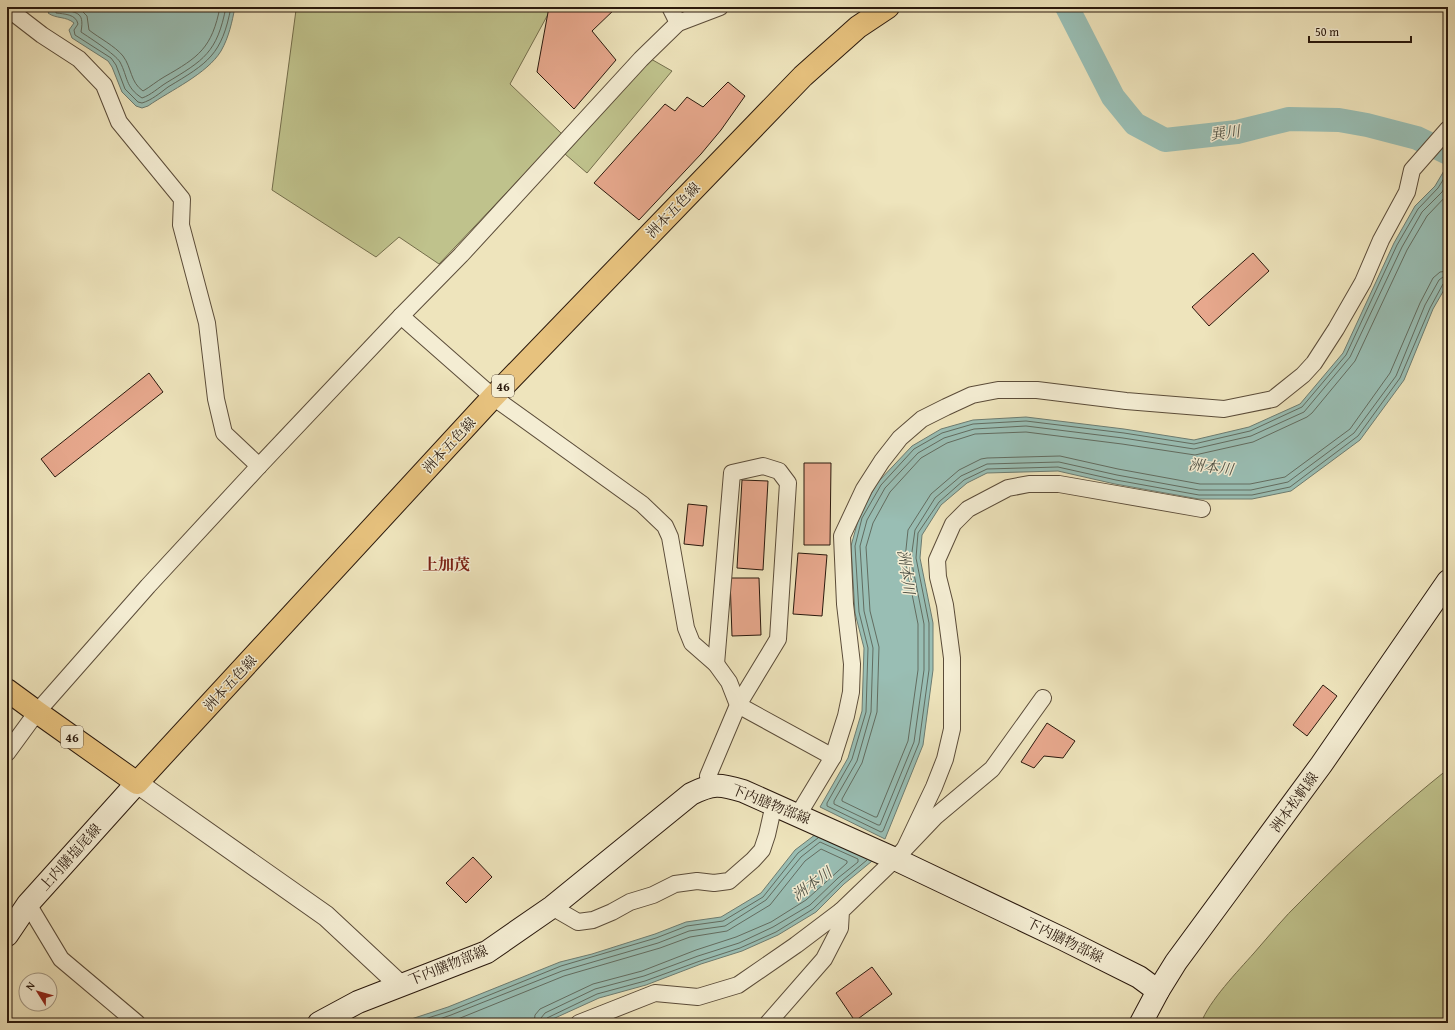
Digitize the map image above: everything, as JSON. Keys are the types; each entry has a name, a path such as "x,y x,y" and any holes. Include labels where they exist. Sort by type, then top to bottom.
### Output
{"main road":[{"name":"洲本五色線","path":"137,783 493,397 803,76 858,27 888,7"},
{"name":"洲本松帆線","path":"1141,1023 1158,991 1196,934 1321,765 1448,581"},
{"name":"46","path":"7,690 137,783"},
{"name":"上内膳塩尾線","path":"7,935 28,904 137,783"},
{"name":"下内膳物部線","path":"319,1023 358,1002 487,952 552,907 691,794 710,786 718,785 728,786 743,791 893,854 1139,977 1158,991"}],"street":[{"path":"670,7 678,23"},
{"path":"7,753 37,712 148,586 259,466 461,255 641,59 678,23 720,7"},
{"path":"7,8 42,35 79,59 104,85 119,122 182,199 180,225 207,323 216,399 224,433 259,466"},
{"path":"798,814 833,757 846,716 850,692 852,664 845,604 842,536 864,489 882,461 900,438 922,419 946,407 972,396 998,390 1037,390 1126,401 1224,409 1273,399 1303,375 1314,363 1336,329 1363,282 1381,240 1407,192 1412,170 1448,129"},
{"path":"401,316 493,397 642,504 665,526 670,536 686,628 692,643 716,664 729,682 738,705 833,757"},
{"path":"710,786 708,776 738,705 778,639 788,483 779,471 763,466 732,473 716,664"},
{"path":"893,854 934,787 945,759 952,729 952,658 945,605 938,577 937,560 953,524 968,509 1002,491 1008,488 1029,484 1059,484 1202,509"},
{"path":"579,1023 655,993 698,997 738,985 796,945 841,911 893,854 992,769 1043,698"},
{"path":"137,783 326,916 400,985"},
{"path":"552,907 578,922 593,920 630,902 653,895 675,884 697,881 714,883 729,881 762,850 774,804"},
{"path":"28,904 61,959 137,1023"},
{"path":"768,1023 824,959 840,928 841,911"}],"green space":[{"path":"299,7 552,7 510,84 562,134 439,264 399,237 376,257 272,190 296,10"},
{"path":"651,59 672,71 587,173 565,154"},
{"path":"1448,769 1448,1023 1201,1023 1210,1005 1224,986 1295,907 1336,866 1410,800"}],"water":[{"path":"53,7 235,7 226,40 215,59 188,81 148,106 142,108 136,106 122,92 108,61 72,38 69,30 74,23 68,19 48,13"},
{"name":"洲本川","path":"1448,164 1448,283 1433,309 1404,380 1360,440 1291,491 1252,499 1199,499 1115,484 1058,471 987,473 967,483 941,505 922,535 920,558 933,623 933,670 923,745 885,839 820,807 848,758 862,711 864,648 855,613 851,546 859,517 877,483 912,446 941,429 973,420 1026,417 1124,429 1194,440 1249,427 1300,404 1343,353 1394,243 1415,206 1435,186"},
{"name":"洲本川","path":"820,831 877,857 844,884 816,912 778,935 742,951 701,964 646,985 599,998 544,1023 399,1023 448,1007 560,962 592,954 655,934 686,922 721,917 761,893 795,850"}],"building":[{"path":"549,7 617,7 592,31 616,60 574,109 537,72"},
{"path":"728,82 745,96 721,130 701,154 639,220 594,183 665,104 675,111 687,97 703,107"},
{"path":"1253,253 1269,271 1209,326 1192,307"},
{"path":"149,373 163,392 55,477 41,459"},
{"path":"804,463 831,463 830,545 804,545"},
{"path":"742,480 768,481 763,570 737,568"},
{"path":"688,504 707,506 703,546 684,544"},
{"path":"798,553 827,555 822,616 793,614"},
{"path":"730,578 759,578 761,635 732,636"},
{"path":"1323,685 1337,696 1307,736 1293,725"},
{"path":"1047,723 1075,741 1063,758 1044,756 1034,768 1021,762"},
{"path":"473,857 492,877 466,903 446,883"},
{"path":"872,967 892,994 855,1021 836,993"}],"waterway":[{"name":"巽川","path":"1067,7 1113,97 1135,124 1165,140 1237,132 1289,119 1339,120 1367,125 1417,138 1448,153"}],"district":[{"name":"上加茂","path":"446,564"}]}
